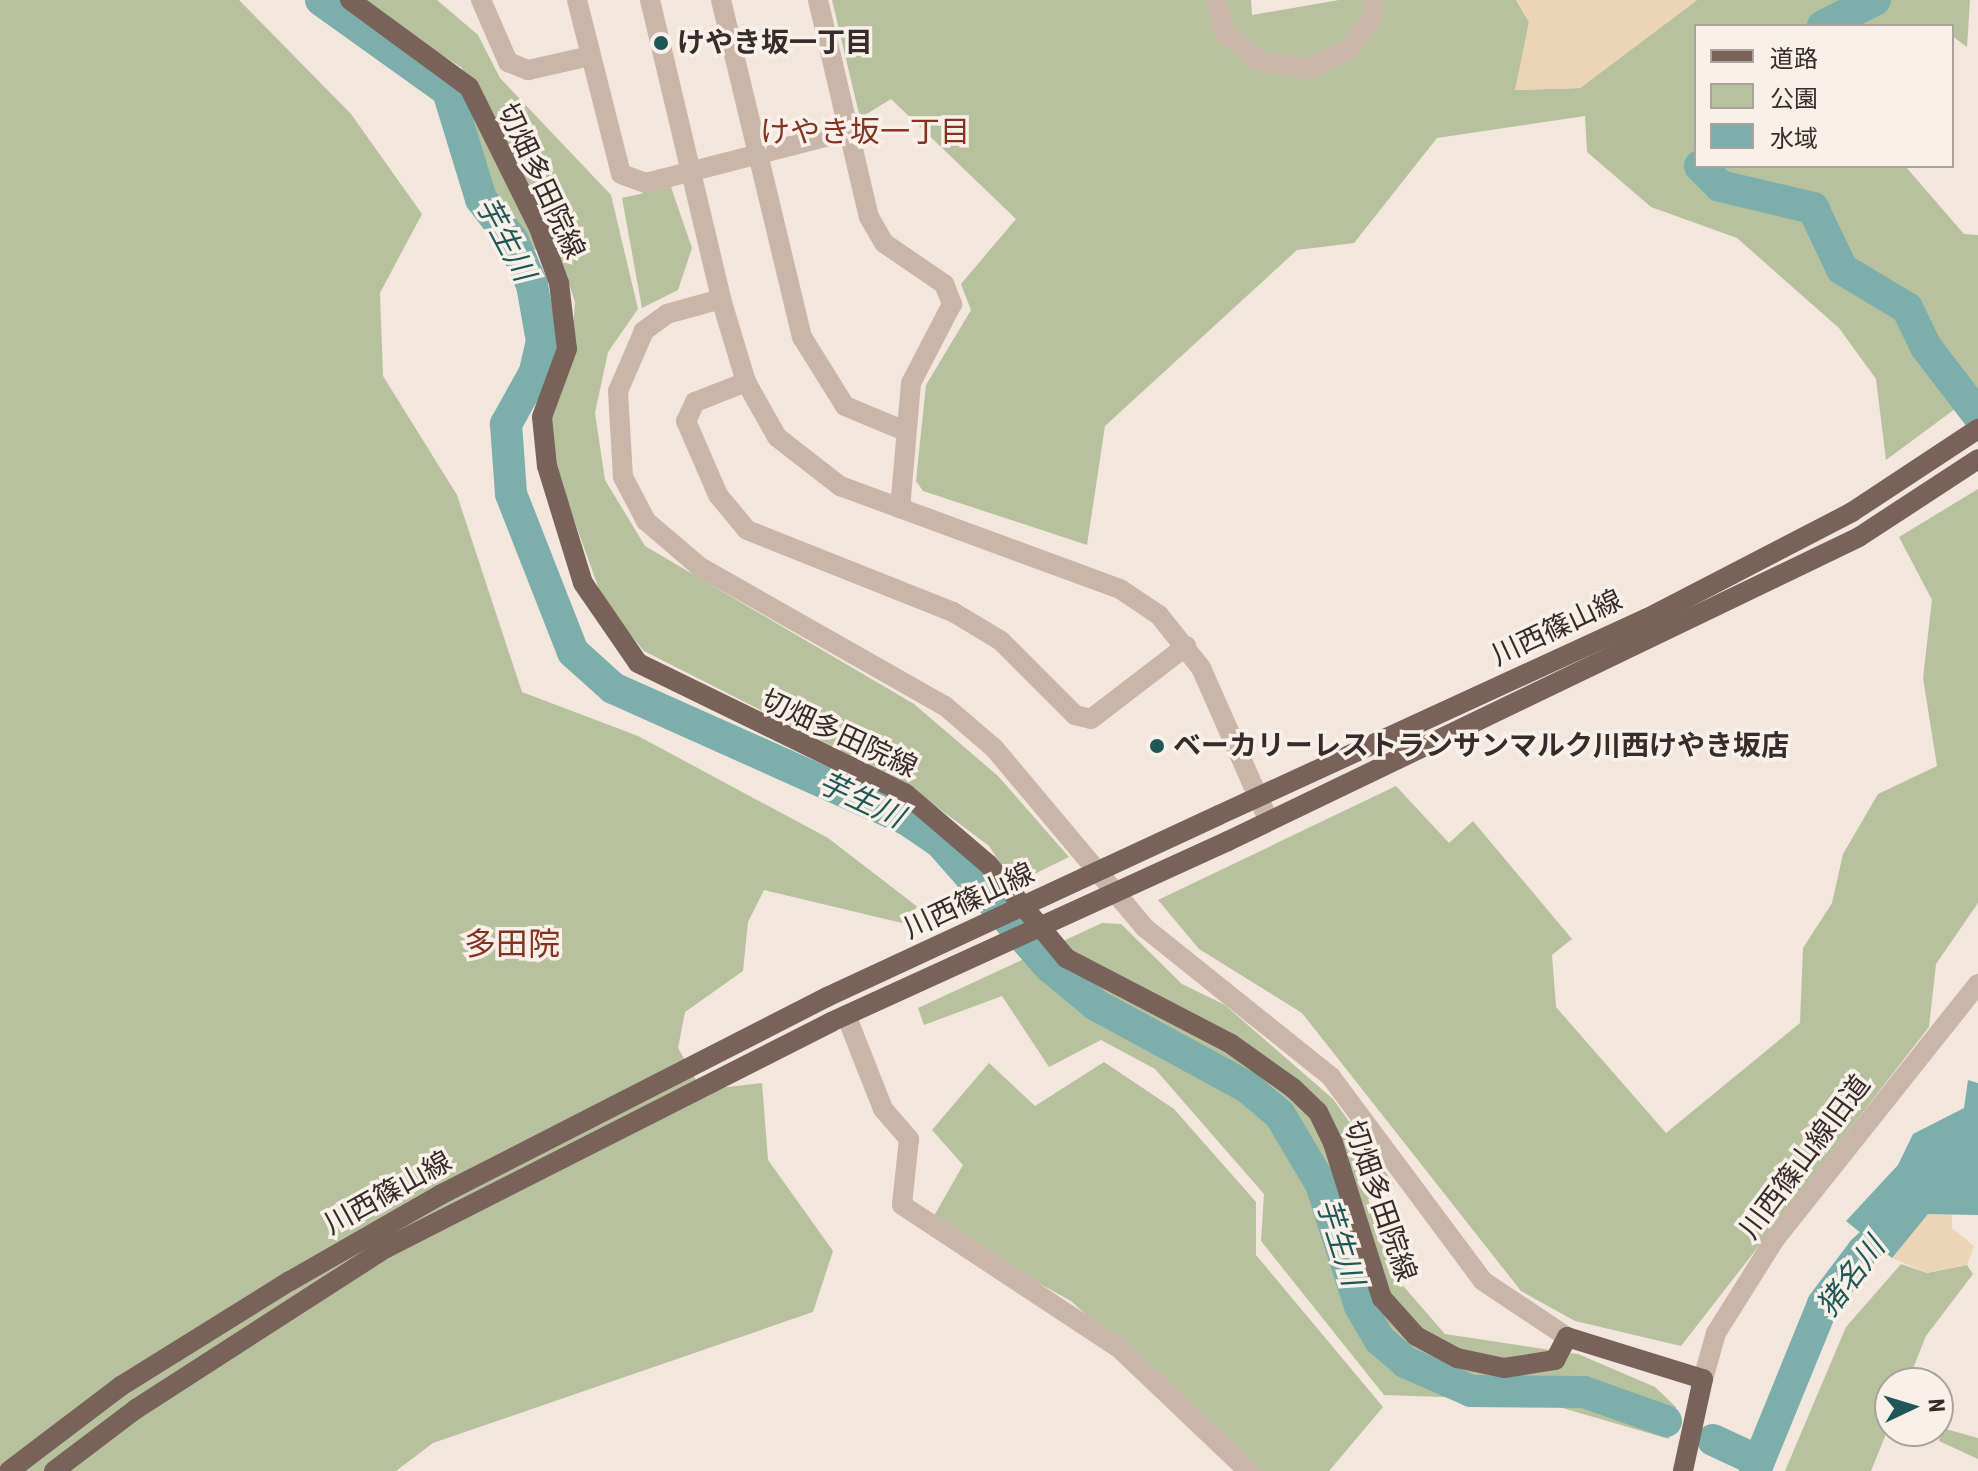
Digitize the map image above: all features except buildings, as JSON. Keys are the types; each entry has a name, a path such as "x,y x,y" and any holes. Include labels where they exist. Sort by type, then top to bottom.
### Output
{"main road":[{"name":"切畑多田院線","path":"350,0 469,87 539,228 559,283 567,349 542,417 547,466 583,583 638,663 906,794 989,865 1066,958 1231,1044 1293,1088 1318,1112 1333,1143 1382,1298 1416,1336 1457,1358 1504,1368 1555,1360 1567,1337"},
{"name":"川西篠山線","path":"9,1471 121,1386 290,1281 440,1195 827,997 1646,619 1852,512 1978,429"},
{"name":"川西篠山線","path":"54,1471 136,1409 386,1248 839,1019 1228,841 1268,819 1859,537 1978,459"},
{"path":"1567,1337 1703,1379 1683,1471"}],"street":[{"path":"481,0 508,62 528,70 590,56"},
{"path":"577,0 621,174 646,183 848,131"},
{"path":"650,0 721,299 746,382 777,437 816,471 900,509 1120,589 1159,615 1186,646 1268,819"},
{"path":"721,0 802,337 819,374 845,406 905,431"},
{"path":"818,0 848,131 876,230 908,262 944,284 952,304 911,383 900,509"},
{"path":"1216,0 1224,32 1258,61 1308,69 1349,49 1373,16 1374,0"},
{"path":"721,299 667,314 644,331 618,391 623,477 646,521 700,567 945,706 994,748 1144,927 1331,1077 1483,1281 1567,1337"},
{"path":"746,382 695,402 686,421 718,495 747,530 953,612 1001,641 1075,715 1091,719 1186,646"},
{"name":"川西篠山線旧道","path":"1703,1379 1716,1333 1775,1239 1978,984"},
{"path":"839,1019 883,1109 909,1139 902,1205 1119,1348 1248,1471"}],"green space":[{"path":"0,0 239,0 351,114 422,214 380,293 383,376 457,495 522,692 638,736 828,838 923,911 902,923 764,890 748,922 743,971 685,1012 678,1048 702,1090 762,1083 768,1160 833,1251 813,1312 433,1443 396,1471 0,1471"},
{"path":"357,0 437,0 478,35 500,78 611,195 638,309 608,352 595,413 605,480 645,546 914,704 998,776 1069,857 1014,884 989,846 905,783 644,651 604,603 555,467 550,424 571,351 575,302 562,263 526,245 473,159 462,68"},
{"path":"832,0 1251,0 1252,15 1339,0 1516,0 1529,22 1516,90 1580,88 1697,0 1970,0 1967,47 1954,37 1954,24 1694,24 1694,168 1907,168 1964,234 1978,235 1978,392 1886,460 1876,379 1839,328 1737,238 1651,207 1587,152 1585,116 1437,138 1354,243 1297,250 1105,426 1087,545 923,491 916,481 926,385 971,310 961,284 1016,219 891,99 860,118"},
{"path":"671,187 692,248 678,290 642,308 622,198"},
{"path":"1978,489 1978,903 1936,964 1929,1027 1681,1346 1575,1321 1521,1291 1302,1013 1199,949 1158,900 1396,786 1449,843 1473,821 1572,939 1552,955 1556,1007 1666,1133 1800,1023 1803,948 1832,903 1843,854 1878,794 1937,766 1923,678 1932,600 1899,537"},
{"path":"1102,923 1121,924 1182,984 1225,1005 1333,1099 1394,1184 1368,1199 1391,1272 1445,1334 1578,1354 1655,1387 1676,1407 1669,1439 1535,1400 1384,1395 1261,1241 1264,1194 1155,1069 1101,1040 1049,1067 1002,996 924,1025 918,1008"},
{"path":"1104,1062 1174,1109 1256,1202 1256,1255 1383,1407 1329,1471 1258,1471 1071,1301 930,1223 963,1165 932,1130 989,1063 1035,1106"},
{"path":"1901,1264 1927,1273 1967,1265 1973,1274 1926,1336 1913,1367 1874,1367 1874,1447 1881,1447 1871,1471 1785,1471 1846,1327"},
{"path":"1954,1431 1978,1438 1978,1459 1952,1447"}],"sand":[{"path":"1516,0 1697,0 1580,88 1515,90 1529,22"},
{"path":"1928,1213 1952,1213 1952,1228 1974,1246 1967,1265 1927,1273 1892,1258"}],"water":[{"path":"1968,1080 1978,1083 1978,1215 1928,1214 1892,1258 1846,1221 1898,1165 1913,1134 1964,1108"}],"waterway":[{"name":"芋生川","path":"321,0 448,91 481,199 513,241 532,285 542,341 535,372 506,424 511,494 573,652 613,688 906,819 940,842 1049,966 1096,1005 1247,1087 1280,1115 1321,1184 1360,1306 1380,1340 1405,1362 1471,1391 1584,1392 1666,1421"},
{"path":"1827,24 1875,0"},
{"path":"1702,168 1720,186 1813,208 1842,269 1907,308 1926,347 1978,415"},
{"name":"猪名川","path":"1755,1471 1823,1304 1863,1251 1905,1212"},
{"name":"芋生川","path":"1713,1440 1756,1460"}],"place":[{"name":"けやき坂一丁目","path":"661,43"},
{"name":"ベーカリーレストランサンマルク川西けやき坂店","path":"1157,746"}],"district":[{"name":"けやき坂一丁目","path":"865,132"},
{"name":"多田院","path":"512,944"}]}
